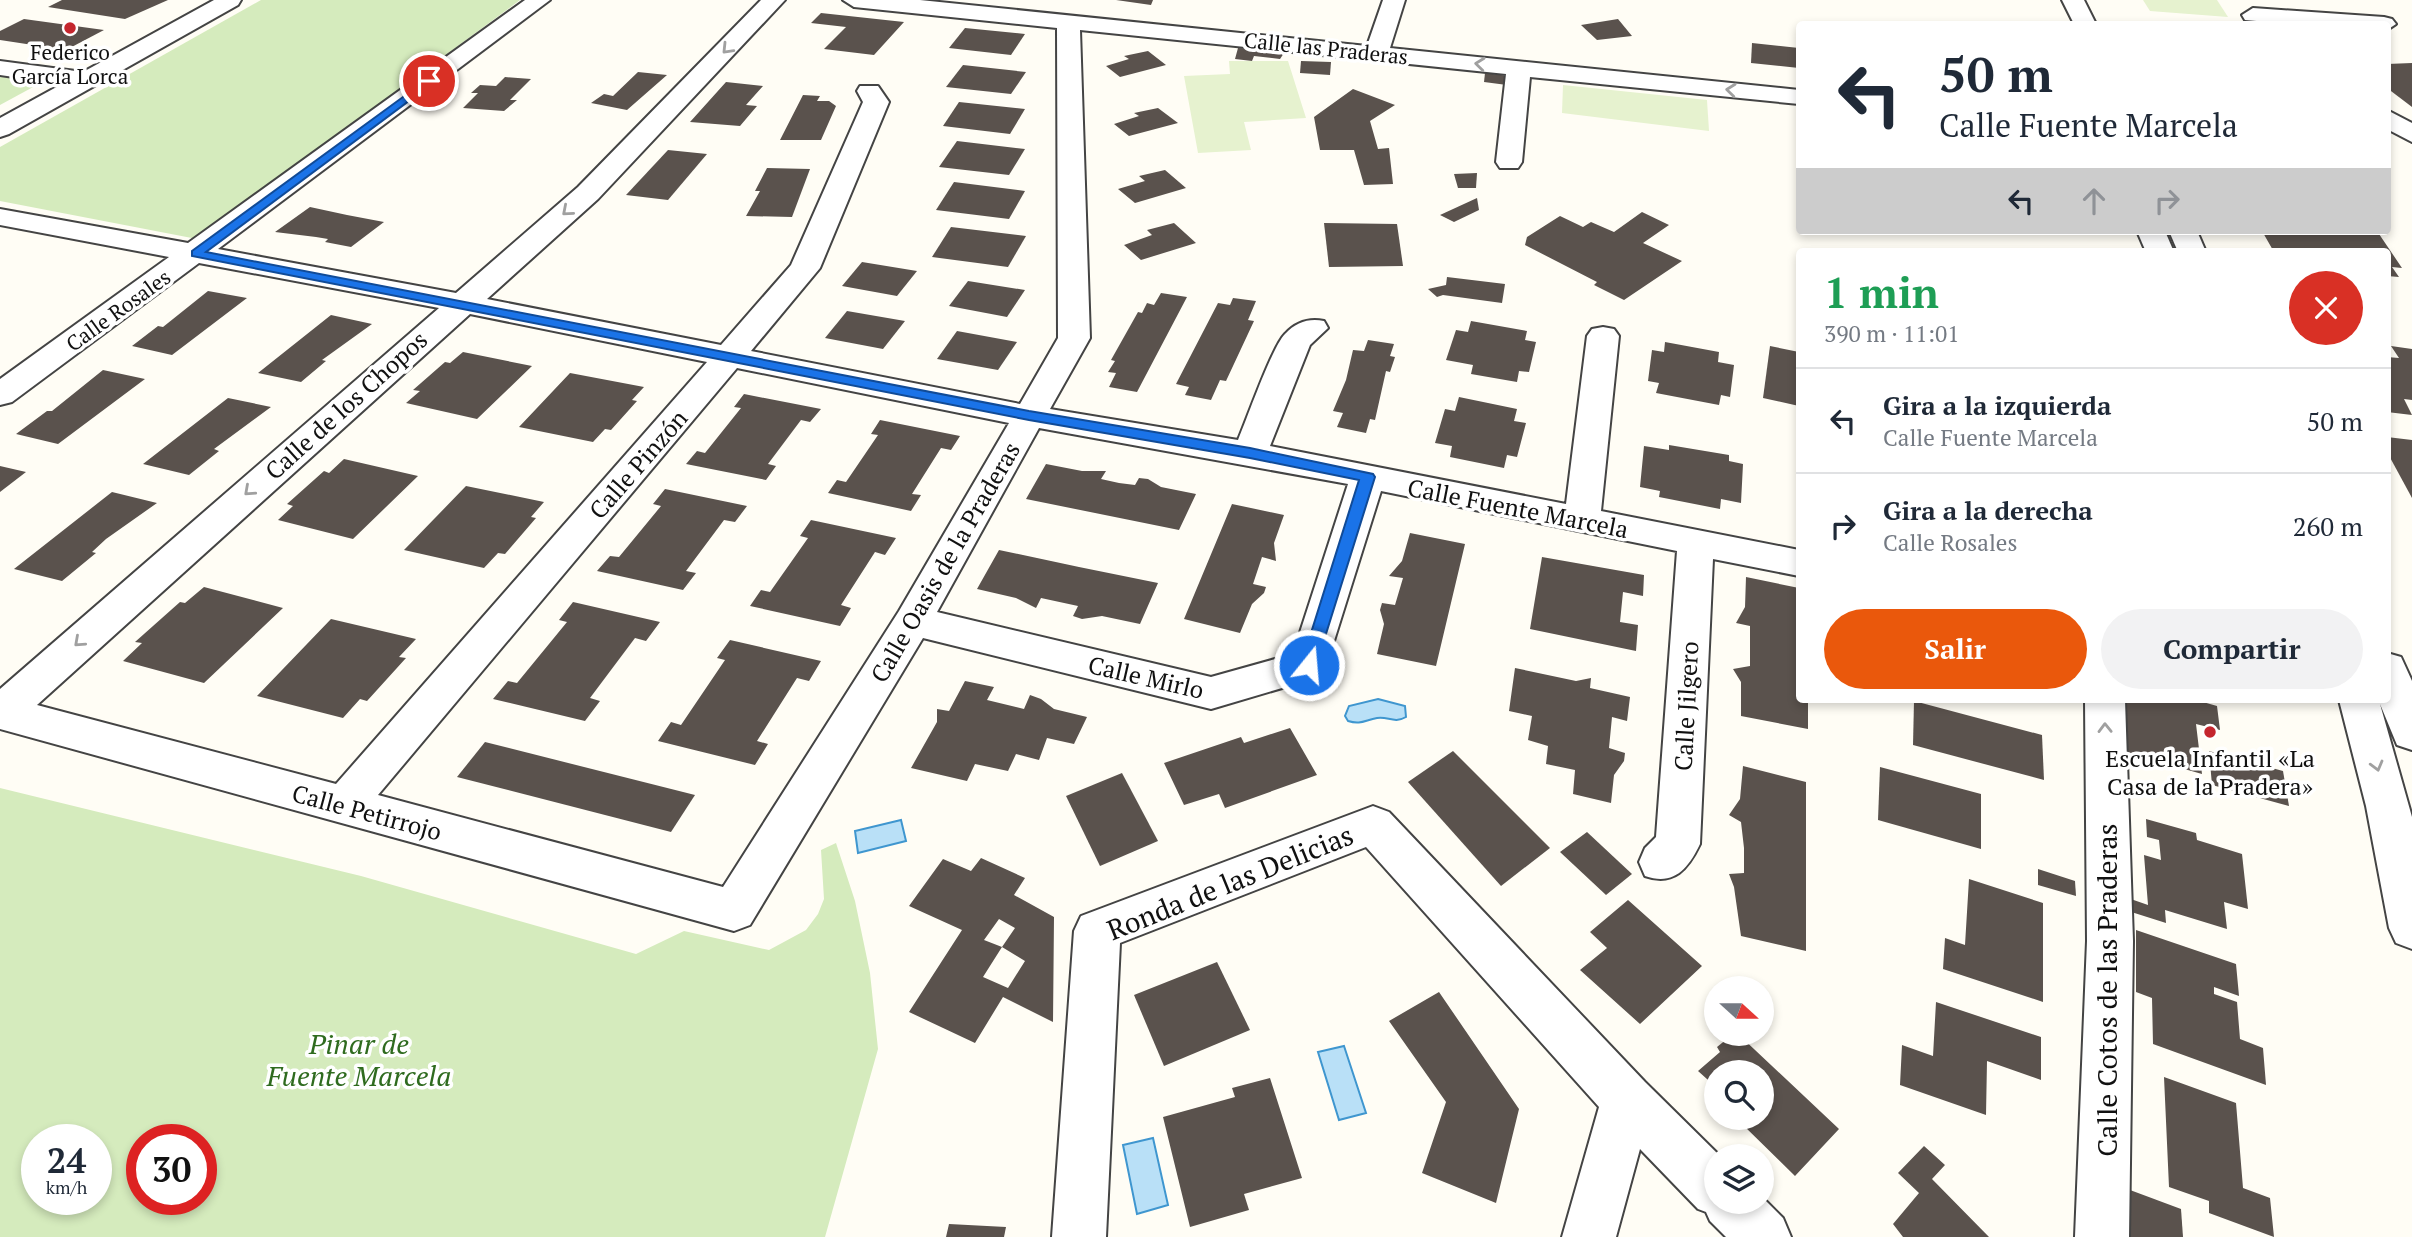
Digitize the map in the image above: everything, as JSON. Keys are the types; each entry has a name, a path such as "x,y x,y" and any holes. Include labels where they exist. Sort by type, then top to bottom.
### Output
{"street":[{"path":"0,129 230,0"},
{"name":"Calle Rosales","path":"0,395 196,254 538,0"},
{"name":"Calle de los Chopos","path":"0,712 588,193 774,0"},
{"name":"Calle las Praderas","path":"854,0 1796,97"},
{"path":"1376,54 1394,0"},
{"path":"2073,0 2083,21"},
{"path":"2235,0 2259,20 2285,21"},
{"name":"Calle Oasis de la Praderas","path":"734,910 913,621 1074,338 1068,21"},
{"path":"0,68 86,80"},
{"path":"1509,162 1519,68"},
{"name":"Calle Pinzón","path":"343,806 805,268 876,102 869,91"},
{"path":"2391,120 2412,134"},
{"name":"Calle Fuente Marcela","path":"0,217 461,303 1029,416 1250,453 1796,562"},
{"path":"1250,453 1296,340 1313,328"},
{"path":"1582,521 1603,336"},
{"name":"Calle Mirlo","path":"913,621 1211,693 1309,665 1368,477"},
{"name":"Calle Jilgero","path":"1661,862 1678,844 1696,542"},
{"path":"2391,678 2412,733"},
{"name":"Calle Cotos de las Praderas","path":"2102,1237 2110,941 2105,703"},
{"path":"2361,703 2388,806 2412,928"},
{"name":"Calle Petirrojo","path":"0,712 734,910"},
{"name":"Ronda de las Delicias","path":"1079,1237 1097,931 1373,825 1627,1100 1704,1176"},
{"path":"1588,1237 1627,1100"},
{"path":"1742,1214 1764,1237"}],"green space":[{"path":"261,0 520,0 197,239 0,201 0,147"},
{"path":"2143,0 2217,0 2228,17 2150,11"},
{"path":"1229,61 1288,61 1306,118 1244,122 1251,150 1198,153 1184,76 1230,74"},
{"path":"0,74 46,80 0,105"},
{"path":"1563,85 1707,100 1709,131 1562,113"},
{"name":"Pinar de Fuente Marcela","path":"0,788 361,876 636,954 684,931 769,950 806,930 818,914 824,899 821,850 836,843 855,901 870,973 878,1049 825,1237 0,1237"}],"water":[{"path":"1378,699 1405,706 1406,717 1398,720 1381,718 1348,721 1345,716 1349,706"},
{"path":"901,820 906,841 858,853 855,831"},
{"path":"1344,1046 1366,1113 1339,1120 1318,1052"},
{"path":"1153,1138 1168,1205 1137,1214 1123,1145"}],"building":[{"path":"62,0 168,0 125,19 48,7"},
{"path":"1116,0 1153,0 1151,5"},
{"path":"821,13 904,22 874,55 824,49 846,27 811,23"},
{"path":"24,19 104,30 66,50 0,40 0,31"},
{"path":"1618,19 1632,36 1597,40 1581,25"},
{"path":"965,28 1025,34 1011,55 949,48"},
{"path":"1752,43 1796,48 1796,68 1751,63"},
{"path":"1238,48 1284,53 1280,59 1254,56 1252,61 1235,59"},
{"path":"1148,51 1166,65 1120,77 1106,66 1129,59 1124,56"},
{"path":"1301,61 1331,62 1330,75 1300,73"},
{"path":"2412,63 2412,107 2391,91 2391,64"},
{"path":"963,65 1026,72 1011,94 946,87"},
{"path":"638,72 667,75 627,110 591,103 604,94 613,96"},
{"path":"1485,73 1509,76 1507,85 1484,82"},
{"path":"505,77 531,79 510,100 517,100 504,111 463,108 478,93 471,93 480,85 496,86"},
{"path":"726,82 763,86 746,105 757,106 740,126 690,122"},
{"path":"1353,89 1395,105 1370,121 1378,149 1389,148 1393,184 1364,185 1354,150 1320,150 1314,117"},
{"path":"803,95 820,96 817,101 829,101 836,106 821,140 780,140"},
{"path":"959,102 1025,109 1010,134 943,126"},
{"path":"1158,108 1178,123 1129,136 1114,124 1139,116 1134,113"},
{"path":"957,141 1025,149 1009,175 939,167"},
{"path":"668,150 707,154 668,200 626,195"},
{"path":"767,168 810,169 792,217 746,216 760,191 755,191"},
{"path":"1165,170 1186,188 1135,203 1118,189 1145,181 1139,176"},
{"path":"1477,173 1476,188 1458,188 1454,174"},
{"path":"954,182 1025,191 1009,219 936,210"},
{"path":"1477,198 1479,210 1454,222 1440,215"},
{"path":"310,207 384,222 351,247 325,242 328,239 275,232"},
{"path":"1642,212 1669,225 1643,243 1682,261 1624,300 1594,285 1597,282 1525,245 1527,237 1560,216 1583,227 1591,222 1614,232"},
{"path":"1174,223 1196,243 1141,260 1124,245 1152,235 1147,230"},
{"path":"1324,223 1397,224 1403,266 1329,267"},
{"path":"951,227 1026,236 1008,267 932,257"},
{"path":"2264,235 2380,235 2388,248 2272,248"},
{"path":"2391,252 2402,268 2392,267 2399,277 2391,276"},
{"path":"862,262 917,271 897,296 842,286"},
{"path":"1447,277 1505,284 1502,303 1443,295 1437,297 1428,289 1446,285"},
{"path":"968,281 1025,290 1007,317 949,306"},
{"path":"208,291 247,298 172,355 132,346 158,326 163,327"},
{"path":"1161,293 1187,297 1137,392 1109,387 1116,373 1108,372 1115,361 1111,360 1138,312 1142,313 1147,303 1154,305"},
{"path":"1233,298 1256,301 1248,320 1254,321 1226,381 1220,380 1211,400 1185,395 1189,387 1176,384 1218,303 1230,305"},
{"path":"847,311 905,321 883,349 825,338"},
{"path":"331,315 372,324 322,360 326,361 301,382 258,373"},
{"path":"1471,321 1527,331 1525,340 1536,342 1529,372 1519,371 1517,382 1471,374 1473,365 1446,360 1456,330 1468,332"},
{"path":"957,331 1017,342 998,370 937,359"},
{"path":"1368,340 1394,344 1390,356 1395,357 1390,372 1386,371 1375,420 1370,419 1366,433 1337,427 1343,413 1333,411 1346,380 1353,350 1364,351"},
{"path":"1665,342 1719,352 1718,362 1734,365 1730,397 1721,395 1719,405 1656,393 1659,383 1648,381 1652,350 1664,352"},
{"path":"1770,346 1796,351 1796,405 1763,398"},
{"path":"2391,346 2412,349 2412,400 2404,399 2412,415 2391,412 2391,357 2399,358"},
{"path":"463,352 532,366 477,419 406,403 420,391 413,390 445,362 450,363"},
{"path":"103,370 145,379 58,444 16,434 47,411 52,411"},
{"path":"570,373 644,387 632,400 637,401 611,430 605,429 593,442 519,427"},
{"path":"744,394 821,409 810,422 801,420 768,464 776,466 766,480 686,464 697,451 705,453 741,408 734,407"},
{"path":"1459,397 1517,409 1514,421 1526,423 1517,457 1507,455 1504,468 1450,457 1452,446 1435,443 1445,409 1455,411"},
{"path":"228,398 271,407 214,449 219,451 189,475 143,464"},
{"path":"880,420 960,436 951,450 941,448 912,494 921,495 911,511 828,493 837,480 846,482 878,435 871,434"},
{"path":"2391,437 2412,440 2412,498 2391,459"},
{"path":"1669,445 1729,455 1729,461 1743,464 1741,503 1721,499 1720,509 1659,497 1660,491 1640,487 1644,446 1669,450"},
{"path":"344,459 418,476 353,539 278,520 293,506 287,504 324,471 329,473"},
{"path":"1046,464 1082,471 1106,471 1101,479 1119,483 1135,485 1139,478 1148,479 1161,487 1196,494 1179,530 1026,499"},
{"path":"0,466 26,472 0,492"},
{"path":"466,486 544,502 531,517 536,518 505,554 498,553 484,568 404,550"},
{"path":"665,489 747,506 735,522 724,520 686,571 696,573 683,590 597,571 610,556 619,557 661,506 653,504"},
{"path":"112,492 157,503 106,539 92,552 96,553 62,581 14,569"},
{"path":"1232,504 1284,515 1274,543 1276,561 1262,557 1253,584 1266,587 1264,593 1252,604 1240,633 1184,619"},
{"path":"811,520 896,538 885,555 875,552 841,605 851,608 840,626 750,606 761,590 770,592 808,538 800,536"},
{"path":"1410,533 1465,544 1436,666 1377,654 1384,624 1380,610 1382,603 1395,605 1403,578 1389,576 1402,561"},
{"path":"999,550 1158,583 1140,624 1102,616 1082,619 1073,616 1078,606 1041,598 1036,608 1016,598 977,589"},
{"path":"1542,557 1644,575 1643,596 1623,592 1620,622 1638,625 1636,651 1530,629"},
{"path":"1746,577 1796,587 1796,703 1808,703 1808,729 1741,716 1741,682 1733,669 1750,666 1750,626 1736,623 1745,607"},
{"path":"204,587 283,608 204,683 123,661 142,643 135,642 180,602 185,603"},
{"path":"573,602 660,622 646,641 635,638 590,698 600,701 585,721 493,699 508,681 517,683 567,622 559,620"},
{"path":"331,619 416,639 399,657 406,658 367,701 360,699 343,718 257,696"},
{"path":"730,640 821,661 809,681 797,678 757,741 768,744 755,765 658,741 671,722 681,725 725,660 717,658"},
{"path":"1515,668 1576,681 1591,678 1590,688 1630,697 1627,721 1612,717 1609,748 1625,753 1624,761 1614,775 1611,803 1573,794 1575,770 1546,764 1548,746 1528,740 1532,716 1509,711"},
{"path":"965,681 994,687 987,700 1024,709 1030,695 1054,709 1087,717 1074,744 1047,738 1039,760 1016,754 1008,771 975,764 967,781 911,768 937,722 937,709 949,711"},
{"path":"1914,703 2042,735 2044,780 1913,745"},
{"path":"2125,703 2206,703 2217,706 2220,730 2196,724 2202,774 2128,753"},
{"path":"1290,728 1317,775 1225,808 1219,794 1184,805 1164,763 1241,737 1244,743"},
{"path":"485,742 695,795 671,832 457,777"},
{"path":"1453,751 1550,848 1501,886 1408,782"},
{"path":"2209,751 2283,771 2289,806 2212,785"},
{"path":"1743,766 1806,782 1806,951 1741,936 1734,887 1729,874 1744,873 1744,848 1741,822 1729,815 1740,799"},
{"path":"1880,767 1981,794 1981,849 1878,820"},
{"path":"1122,773 1158,841 1100,866 1066,796"},
{"path":"2146,819 2196,833 2197,840 2242,854 2248,909 2224,902 2227,929 2165,910 2166,923 2125,910 2125,897 2148,905 2144,855 2161,860 2159,840 2147,837"},
{"path":"1587,832 1632,874 1606,895 1560,852"},
{"path":"981,858 1025,878 1014,895 1054,917 1053,1022 1003,997 975,1043 909,1012 962,930 909,906 943,859 971,871","holes":["999,919 1015,928 1002,947 984,940","1002,947 1025,961 1008,988 983,977"]},
{"path":"2038,869 2075,881 2076,896 2038,885"},
{"path":"1969,879 2043,903 2043,1002 1943,969 1945,938 1965,945"},
{"path":"1628,900 1702,966 1640,1024 1580,970 1607,948 1590,932"},
{"path":"2136,930 2236,964 2239,996 2214,987 2214,994 2237,1002 2240,1039 2263,1048 2266,1085 2153,1044 2152,998 2136,992"},
{"path":"1217,962 1250,1030 1164,1066 1134,995"},
{"path":"1439,992 1519,1109 1496,1203 1422,1173 1446,1102 1389,1021"},
{"path":"1936,1002 2041,1037 2041,1080 1987,1061 1986,1115 1900,1085 1902,1045 1933,1056"},
{"path":"1751,1046 1766,1060 1711,1060 1720,1052 1717,1047"},
{"path":"1704,1066 1704,1076 1698,1071"},
{"path":"1774,1068 1839,1129 1795,1176 1774,1155 1774,1144 1762,1144 1748,1130 1774,1130"},
{"path":"2164,1077 2236,1103 2243,1188 2270,1198 2274,1237 2209,1213 2209,1201 2169,1187"},
{"path":"1270,1078 1302,1178 1244,1194 1249,1210 1190,1227 1163,1117 1235,1097 1232,1088"},
{"path":"1924,1146 1945,1165 1932,1179 1989,1237 1903,1237 1893,1224 1919,1193 1898,1173"},
{"path":"2130,1190 2181,1209 2183,1237 2130,1237"},
{"path":"949,1224 1006,1227 1004,1237 946,1237"}],"place":[{"name":"Federico García Lorca","path":"70,28"},
{"name":"Escuela Infantil «La Casa de la Pradera»","path":"2210,732"}],"route":[{"path":"429,81 196,254 486,308 1029,416 1250,453 1368,477 1309,665"}]}
